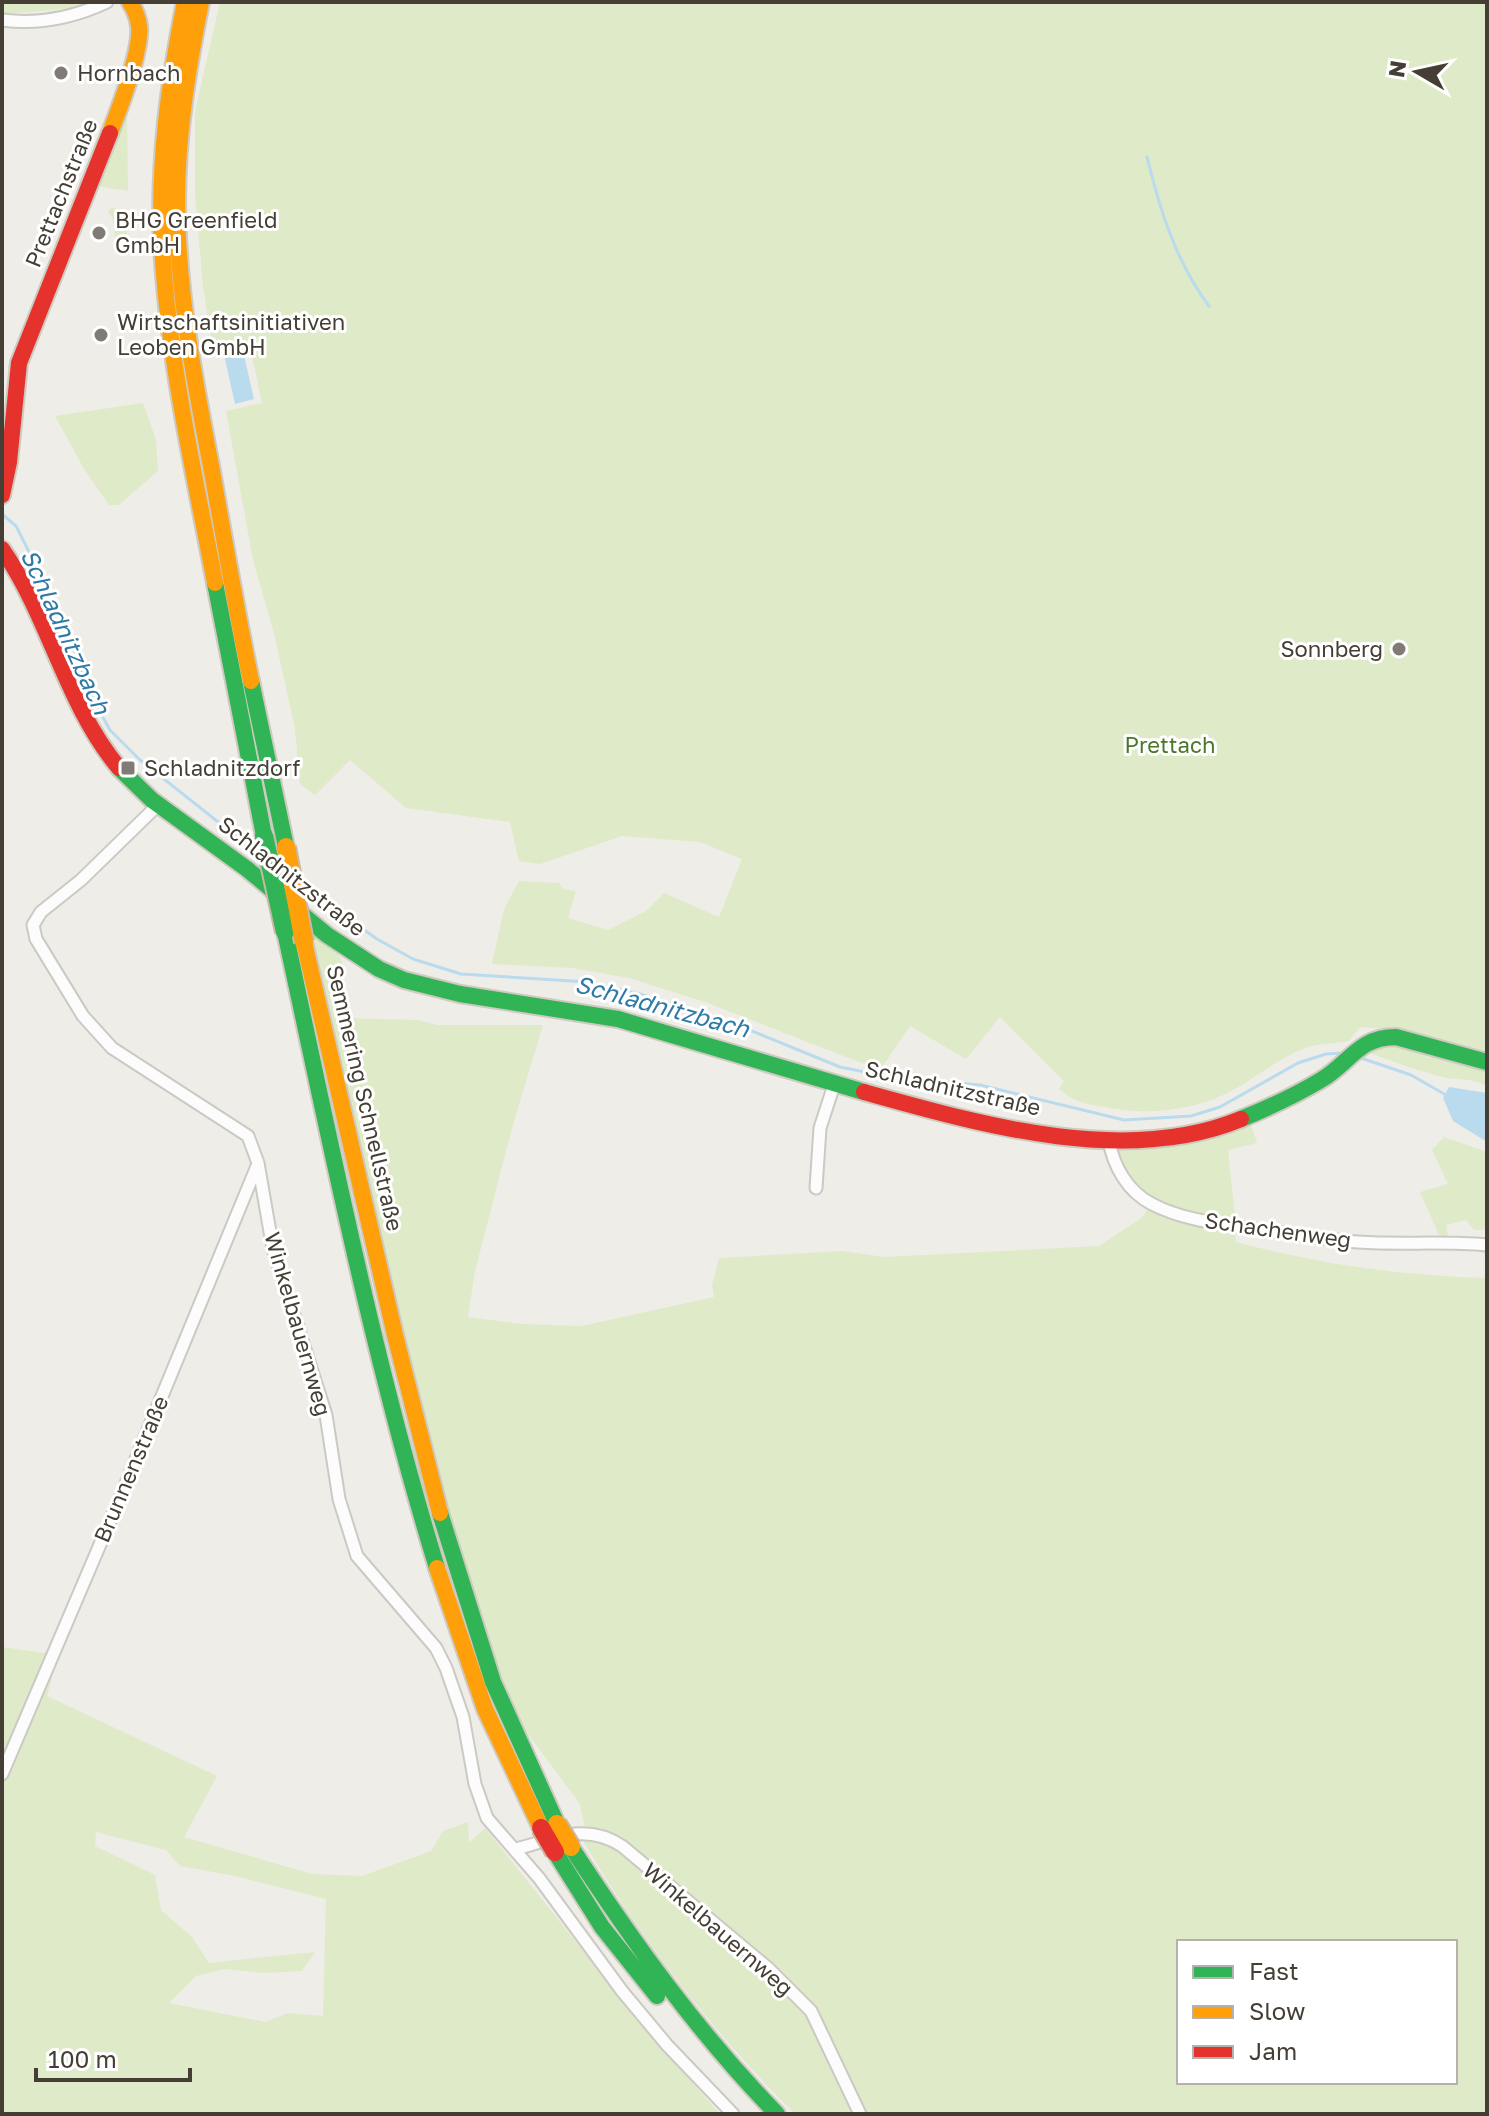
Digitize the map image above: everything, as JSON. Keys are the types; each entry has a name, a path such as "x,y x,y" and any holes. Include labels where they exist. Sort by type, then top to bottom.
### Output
{"main road":[{"name":"Prettachstraße","path":"2,495 10,454 11,399 19,363 124,99 132,70 140,29 130,2"},
{"name":"Semmering Schnellstraße","path":"185,2 188,27 177,201 181,278 225,550 261,736 304,942 439,1511 493,1682 549,1826"},
{"name":"Semmering Schnellstraße","path":"201,2 188,27 166,113 161,201 164,279 206,537 264,836 375,1342 438,1575 479,1694 602,1927 757,2114"},
{"name":"Schladnitzstraße","path":"2,549 14,564 48,631 89,727 112,761 159,804 250,871 332,940 382,971 453,992 607,1016 834,1085 995,1127 1109,1140 1178,1137 1228,1127 1327,1077 1364,1044 1381,1035 1487,1062"},
{"name":"Semmering Schnellstraße","path":"563,1850 690,2017 777,2114"}],"street":[{"path":"2,20 37,23 61,20 107,2"},
{"name":"Winkelbauernweg","path":"159,804 81,880 41,912 33,925 36,939 83,1016 112,1048 248,1136 258,1163 273,1249 326,1415 339,1499 357,1556 436,1648 463,1717 480,1802 498,1832 516,1849 622,1991 667,2045 733,2114"},
{"name":"Schladnitzstraße","path":"816,1188 820,1128 834,1085"},
{"name":"Schachenweg","path":"1109,1140 1119,1172 1134,1191 1150,1204 1218,1224 1358,1243 1449,1241 1487,1245"},
{"name":"Brunnenstraße","path":"2,1774 258,1163"},
{"name":"Winkelbauernweg","path":"516,1849 578,1832 607,1837 622,1846 768,1968 811,2011 860,2114"}],"green space":[{"path":"2,2 88,2 72,8 9,14 2,13"},
{"name":"Prettach","path":"220,2 1487,2 1487,1053 1399,1030 1360,1027 1349,1041 1300,1050 1211,1100 1181,1108 1135,1111 1085,1103 1064,1093 1059,1089 1064,1081 1000,1017 966,1059 910,1026 880,1070 705,1002 629,978 572,968 492,964 504,909 519,881 559,883 563,889 576,891 568,918 608,930 646,911 664,893 719,917 742,859 700,842 622,836 540,864 519,861 510,822 406,808 350,760 315,795 300,784 295,729 274,633 253,560 226,411 262,403 250,346 213,353 203,286 195,196 195,111"},
{"path":"127,113 128,191 98,186"},
{"path":"112,208 122,209 127,217 127,251 123,255 117,254 113,220 108,211"},
{"path":"143,403 156,440 158,471 119,505 109,505 84,469 55,416"},
{"path":"312,932 338,953 343,964 343,1018 417,1020 437,1025 543,1025 512,1128 475,1271 468,1317 522,1324 582,1326 714,1297 712,1285 719,1258 842,1251 884,1257 1099,1246 1140,1219 1148,1210 1235,1233 1236,1242 1298,1257 1392,1272 1487,1278 1487,2114 795,2114 705,2015 625,1908 578,1832 586,1832 580,1804 519,1722 489,1644 424,1427"},
{"path":"1379,1041 1417,1050 1429,1058 1437,1054 1487,1068 1487,1086 1475,1081 1433,1075 1367,1052 1369,1045"},
{"path":"1250,1122 1257,1143 1228,1150 1236,1224 1151,1201 1128,1177 1119,1160 1116,1145"},
{"path":"1444,1137 1487,1152 1487,1230 1474,1230 1466,1220 1446,1225 1448,1237 1440,1237 1420,1192 1448,1184 1432,1150"},
{"path":"2,1647 58,1655 47,1696 217,1776 184,1837 312,1874 362,1876 431,1851 443,1831 468,1822 469,1843 485,1828 651,2036 720,2114 2,2114","holes":["96,1832 166,1850 180,1866 326,1899 323,2016 288,2013 265,2022 169,2003 196,1976 225,1969 264,1973 302,1971 315,1952 209,1963 192,1937 161,1910 155,1875 95,1846"]}],"water":[{"path":"243,351 254,399 235,404 224,355"},
{"path":"1449,1087 1487,1093 1487,1142 1453,1121 1443,1098"}],"waterway":[{"path":"1147,157 1170,235 1187,272 1209,306"},
{"name":"Schladnitzbach","path":"2,514 16,526 63,619 92,698 110,730 140,760 261,856"},
{"name":"Schladnitzbach","path":"302,886 377,939 413,959 461,974 587,982 640,994 742,1027 840,1067 890,1077 980,1085 1124,1120 1191,1116 1220,1107 1298,1063 1326,1054 1343,1053"},
{"name":"Schladnitzbach","path":"1358,1057 1411,1075 1446,1095"}],"traffic: fast":[{"path":"215,583 264,836"},
{"path":"251,681 286,847"},
{"path":"119,768 152,800 247,869 327,935 379,969 404,980 460,994 618,1019 864,1092"},
{"path":"264,836 285,932"},
{"path":"285,932 373,1331 437,1568"},
{"path":"1241,1119 1311,1086 1363,1046 1383,1038 1396,1037 1487,1062"},
{"path":"440,1513 493,1682 557,1824"},
{"path":"571,1847 668,1986 720,2051 777,2114"},
{"path":"555,1852 602,1927 657,1996"}],"traffic: slow":[{"path":"110,133 129,80 139,36 138,20 130,2"},
{"path":"185,2 166,123 162,245 176,372 215,583"},
{"path":"201,2 179,151 177,201 180,268 193,367 251,681"},
{"path":"286,847 304,942"},
{"path":"304,942 395,1335 440,1513"},
{"path":"437,1568 485,1709 541,1828"},
{"path":"557,1824 571,1847"}],"traffic: jam":[{"path":"2,495 9,462 19,363 110,133"},
{"path":"2,549 33,603 85,716 119,768"},
{"path":"864,1092 1003,1127 1052,1136 1101,1140 1149,1140 1196,1133 1241,1119"},
{"path":"541,1828 555,1852"}],"place":[{"name":"Hornbach","path":"61,73"},
{"name":"BHG Greenfield GmbH","path":"99,233"},
{"name":"Wirtschaftsinitiativen Leoben GmbH","path":"101,335"},
{"name":"Sonnberg","path":"1399,649"},
{"name":"Schladnitzdorf","path":"128,768"}]}
